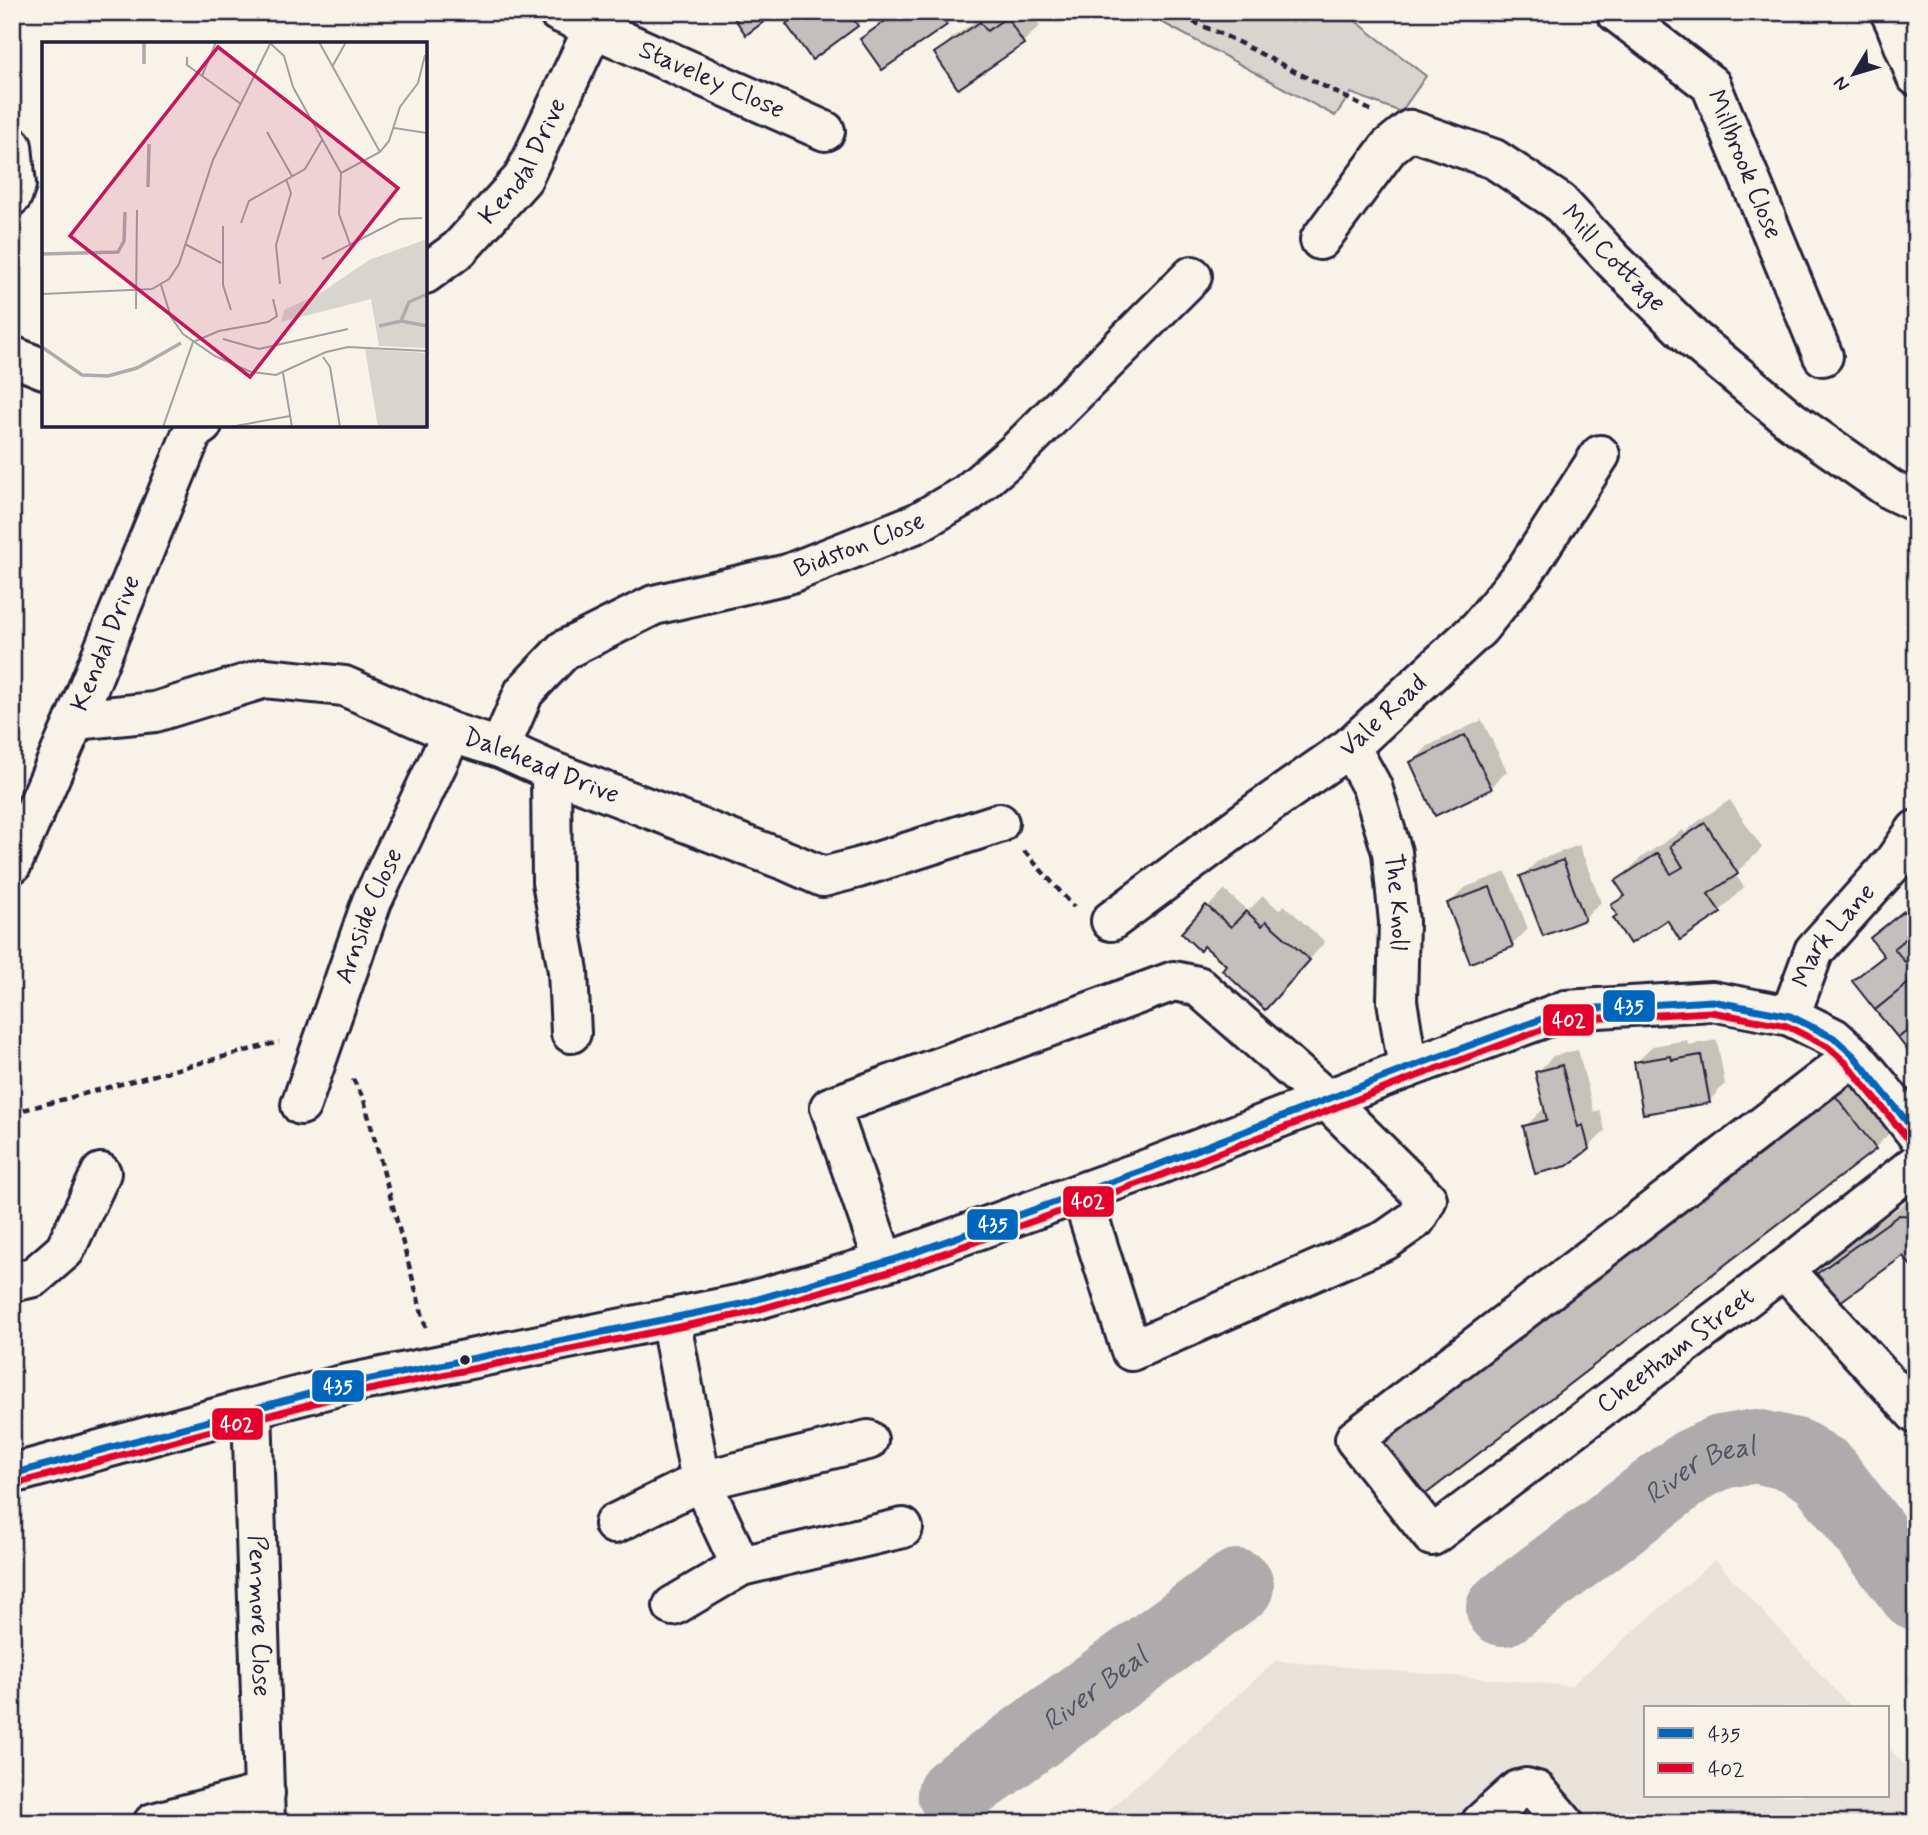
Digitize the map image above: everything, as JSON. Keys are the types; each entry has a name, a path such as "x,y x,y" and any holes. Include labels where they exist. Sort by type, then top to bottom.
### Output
{"street":[{"name":"Staveley Close","path":"558,12 825,131"},
{"name":"Millbrook Close","path":"1616,12 1711,85 1823,356"},
{"path":"1890,12 1916,76"},
{"name":"Kendal Drive","path":"427,273 459,249 523,178 593,29"},
{"path":"1320,240 1389,147 1410,130"},
{"name":"Mill Cottage","path":"1410,130 1494,159 1559,202 1692,338 1792,421 1891,491 1916,502"},
{"path":"12,146 16,185 12,197"},
{"name":"Bidston Close","path":"500,748 524,692 564,650 654,605 788,573 917,523 967,494 1015,453 1192,275"},
{"path":"12,356 42,368"},
{"name":"Kendal Drive","path":"12,864 75,720 192,427"},
{"name":"Vale Road","path":"1111,921 1350,747 1479,628 1525,570 1600,455"},
{"name":"Dalehead Drive","path":"75,720 155,712 265,678 344,686 452,733 500,748 551,771 823,877 999,823"},
{"name":"Arnside Close","path":"301,1105 372,901 452,733"},
{"name":"The Knoll","path":"1350,747 1373,787 1392,852 1399,922 1397,1001 1408,1068"},
{"path":"551,771 552,882 568,971 570,1033"},
{"name":"Mark Lane","path":"1790,1016 1814,951 1893,863 1916,830"},
{"path":"884,1262 830,1107 1174,981 1198,986 1327,1100 1427,1199 1416,1219 1386,1240 1130,1350 1081,1193"},
{"path":"12,1474 342,1385 741,1304 884,1262 1150,1168 1566,1010 1712,1001 1790,1016 1833,1038 1854,1056 1916,1133"},
{"name":"Cheetham Street","path":"1854,1056 1355,1439 1433,1536 1784,1269 1916,1164"},
{"path":"12,1282 34,1277 65,1250 101,1173"},
{"path":"1784,1269 1916,1414"},
{"path":"670,1318 701,1481 741,1566"},
{"name":"Penmore Close","path":"252,1408 265,1808"},
{"path":"614,1524 701,1481 867,1440"},
{"path":"673,1606 741,1566 903,1528"},
{"path":"1481,1823 1518,1790 1526,1788 1537,1791 1564,1823"},
{"path":"153,1823 265,1808"}],"path":[{"path":"1171,12 1233,39 1410,130"},
{"path":"999,823 1074,907 1111,921"}],"shaded area":[{"path":"1143,12 1344,12 1426,76 1401,112 1351,93 1335,116"},
{"path":"1715,1560 1850,1706 1644,1706 1644,1797 1890,1797 1890,1749 1916,1777 1916,1823 1094,1823 1276,1661 1571,1686"}],"building":[{"path":"730,12 777,12 746,35"},
{"path":"802,12 848,12 858,26 812,60 786,24"},
{"path":"898,12 938,12 947,25 882,70 860,39"},
{"path":"1007,17 1024,44 958,89 934,53 980,22 987,31"},
{"path":"1465,735 1492,789 1435,816 1410,762"},
{"path":"1705,823 1738,874 1708,894 1721,913 1680,940 1667,920 1630,944 1613,918 1617,915 1611,905 1625,896 1615,881 1658,853 1671,874 1683,867 1670,846"},
{"path":"1563,860 1585,920 1543,936 1520,876"},
{"path":"1490,887 1513,947 1470,963 1447,903"},
{"path":"1206,905 1231,927 1246,911 1262,926 1266,921 1310,960 1265,1010 1222,970 1226,965 1204,946 1200,951 1181,933"},
{"path":"1904,911 1916,931 1894,948 1905,962 1916,954 1916,977 1875,1010 1852,981 1884,956 1870,938"},
{"path":"1916,977 1916,1024 1898,1038 1875,1010"},
{"path":"1916,1024 1916,1061 1898,1038"},
{"path":"1701,1055 1710,1103 1643,1114 1634,1062 1671,1056 1672,1060"},
{"path":"1562,1065 1578,1127 1583,1125 1589,1149 1567,1166 1535,1174 1523,1126 1547,1120 1535,1072"},
{"path":"1834,1094 1876,1149 1418,1500 1376,1444"},
{"path":"1899,1215 1916,1216 1916,1272 1903,1256 1836,1305 1812,1277"}],"waterway":[{"name":"River Beal","path":"1503,1609 1693,1465 1721,1452 1756,1446 1795,1455 1823,1472 1916,1593"},
{"name":"River Beal","path":"954,1793 1237,1586"}],"transit line":[{"name":"435","path":"12,1474 342,1385 741,1304 899,1258 1150,1168 1566,1010 1712,1001 1790,1016 1834,1038 1854,1056 1916,1133"},
{"name":"402","path":"15,1484 344,1395 743,1314 902,1268 1154,1178 1568,1020 1711,1012 1787,1026 1828,1047 1846,1063 1908,1139"}]}
